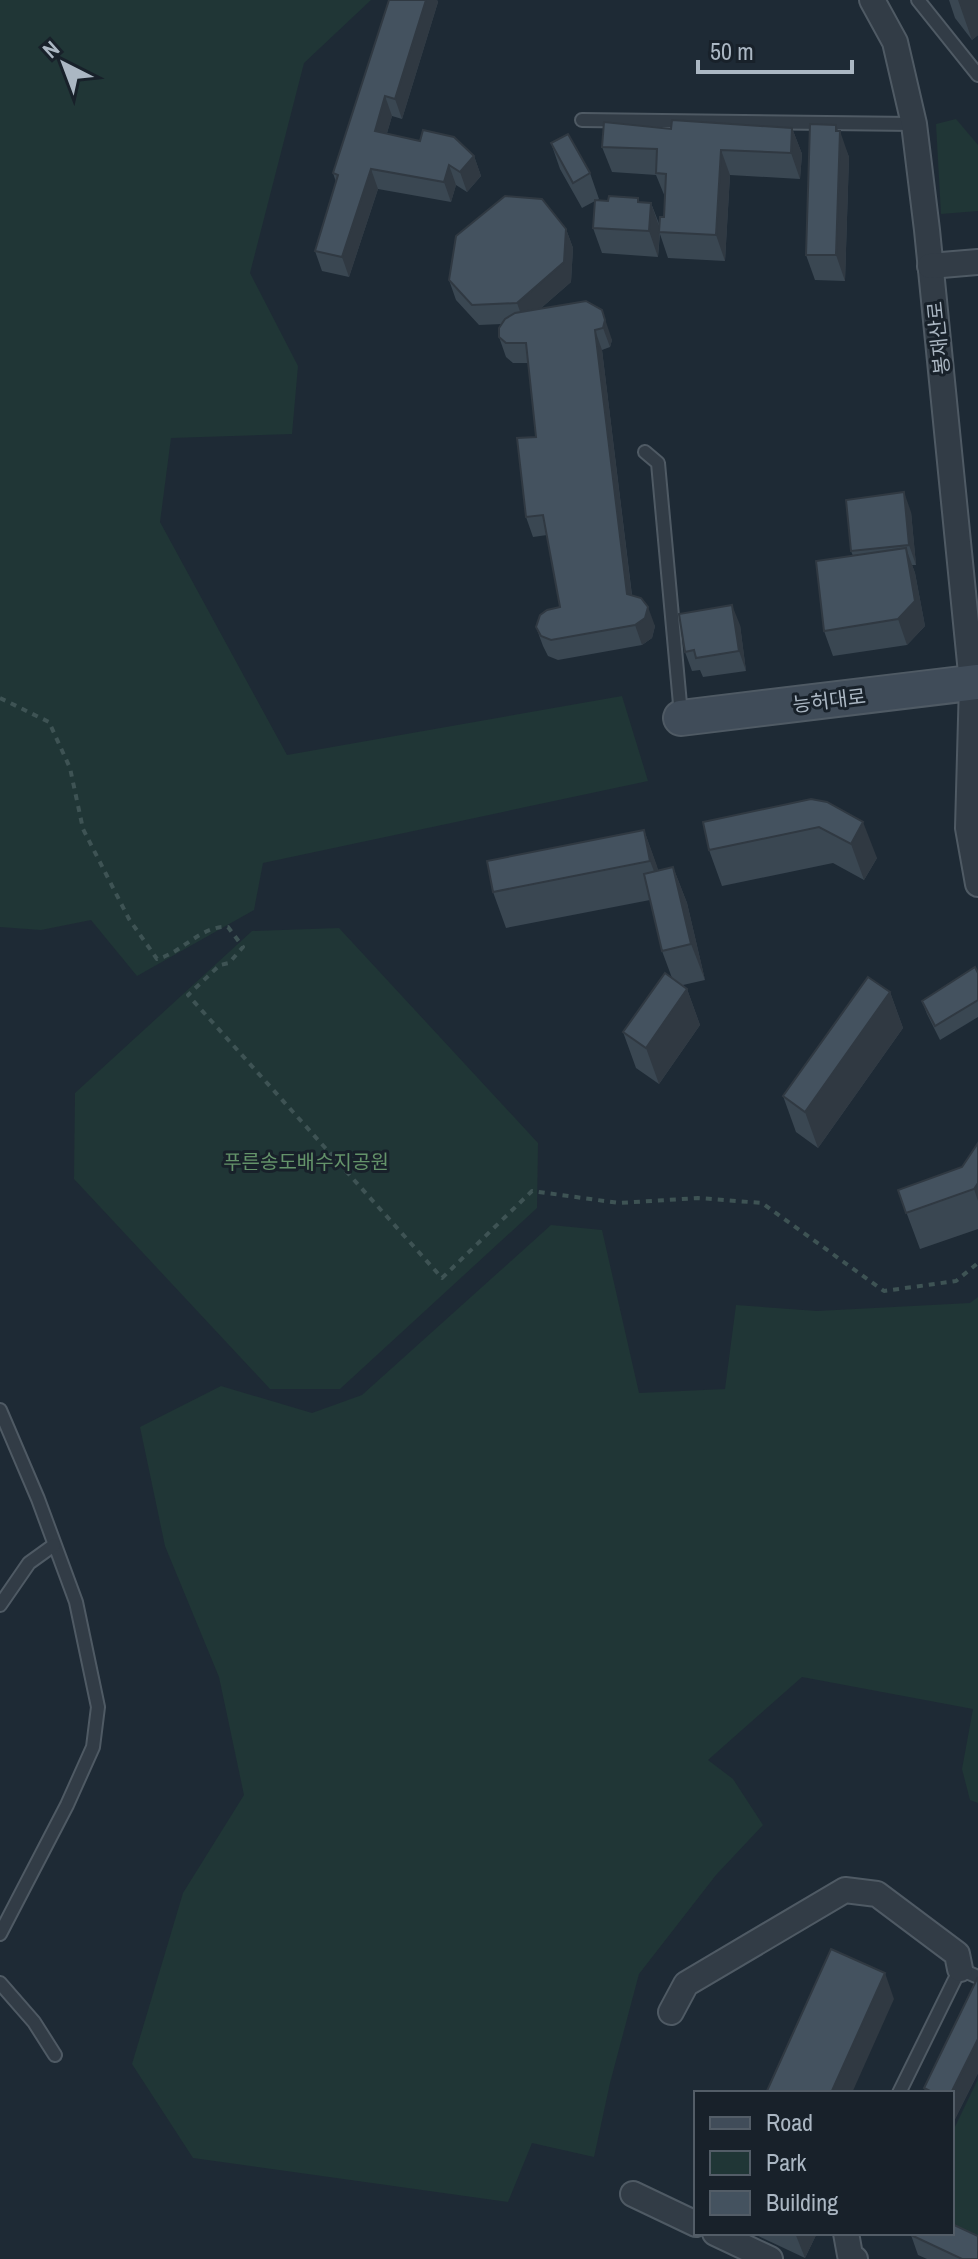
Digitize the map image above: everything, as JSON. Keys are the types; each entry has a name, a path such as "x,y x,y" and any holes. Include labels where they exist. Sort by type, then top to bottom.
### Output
{"main road":[{"name":"능허대로","path":"681,718 975,682"}],"street":[{"name":"봉재산로","path":"872,0 895,42 914,124 975,682 968,828 978,884"},
{"path":"930,266 978,262"},
{"path":"671,2012 686,1984 845,1890 877,1894 957,1954 969,1973"},
{"path":"633,2194 694,2223"},
{"path":"719,2235 770,2259"},
{"path":"846,2235 850,2255 855,2259"}],"lane":[{"path":"918,0 978,75"},
{"path":"582,120 914,124"},
{"path":"645,452 658,463 681,718"},
{"path":"0,1934 67,1805 93,1747 98,1721 97,1691 84,1648 76,1602 38,1499 2,1418"},
{"path":"0,1605 29,1563 54,1545"},
{"path":"900,2091 969,1973"},
{"path":"0,1983 34,2022 55,2055"}],"path":[{"path":"0,698 49,722 70,768 83,829 129,919 157,959 170,956 193,938 219,926 228,927 243,947 229,963 220,965 188,995 442,1278 532,1191 619,1203 698,1198 762,1203 884,1291 956,1281 978,1263"}],"green space":[{"path":"0,0 371,0 304,63 250,273 298,366 292,434 171,438 160,522 287,755 622,696 648,781 263,863 254,910 137,976 91,920 41,930 0,927"},
{"path":"956,119 978,145 978,211 941,214 936,124"},
{"name":"푸른송도배수지공원","path":"339,928 538,1143 537,1208 340,1389 270,1389 74,1179 75,1093 252,931"},
{"path":"551,1225 602,1230 639,1393 725,1389 736,1305 817,1311 970,1303 978,1297 978,1803 970,1800 962,1769 973,1709 802,1677 708,1760 733,1779 763,1825 716,1875 639,1974 594,2157 532,2143 508,2202 193,2158 132,2064 183,1893 244,1795 219,1677 165,1546 140,1427 221,1386 312,1413 362,1395"},
{"path":"978,2079 978,2242 954,2231 954,2129"}],"building":[{"path":"389,0 426,0 395,99 385,96 375,131 420,141 423,130 454,137 474,156 460,172 449,165 444,182 371,169 342,257 315,251 338,175 333,173"},
{"path":"672,120 792,128 791,153 721,150 716,235 659,232 660,217 664,217 666,174 656,173 657,149 602,147 604,122 671,129"},
{"path":"810,124 836,125 836,131 840,131 836,255 806,255"},
{"path":"568,134 590,173 573,183 551,143"},
{"path":"505,196 542,199 566,229 564,262 517,303 472,305 449,280 456,236"},
{"path":"609,196 638,198 638,202 651,203 649,231 593,228 595,200 608,201"},
{"path":"586,301 602,310 605,320 603,328 595,330 627,594 641,598 648,607 645,618 635,625 551,640 541,636 536,627 540,615 560,607 543,515 526,517 517,438 536,437 526,343 506,343 499,337 499,328 505,319 515,313"},
{"path":"904,492 909,545 851,551 846,500"},
{"path":"906,548 915,601 898,619 824,631 816,561"},
{"path":"732,605 739,651 696,658 694,650 685,652 679,614"},
{"path":"811,799 827,802 863,822 851,844 819,827 709,850 703,822"},
{"path":"644,830 650,861 493,892 487,861"},
{"path":"673,867 691,944 662,951 644,874"},
{"path":"975,967 978,973 978,1000 935,1026 922,1001"},
{"path":"665,973 687,989 646,1048 623,1032"},
{"path":"868,977 890,992 805,1112 783,1096"},
{"path":"978,1143 978,1183 974,1189 906,1213 898,1190 962,1167"},
{"path":"831,1949 885,1973 832,2091 767,2091"},
{"path":"978,1977 978,2039 952,2091 924,2088"},
{"path":"954,2225 978,2236 978,2259 962,2259 911,2235 954,2235"}]}
